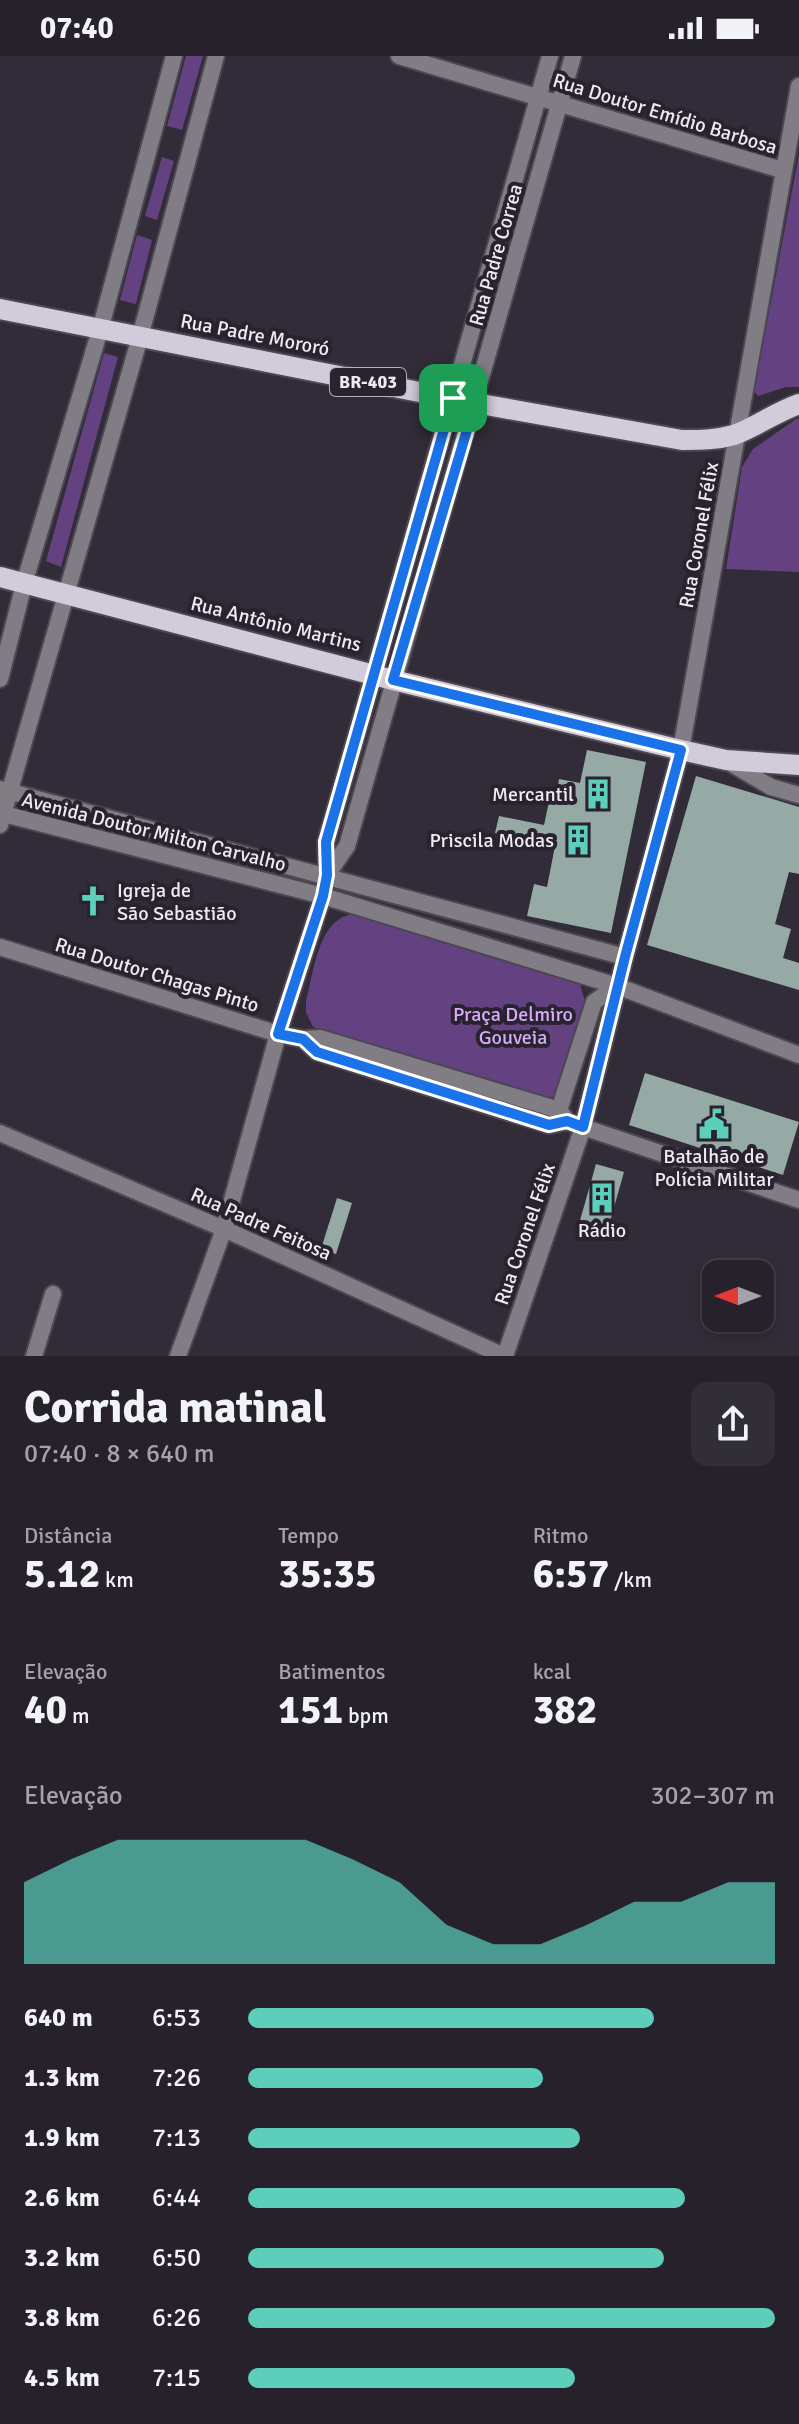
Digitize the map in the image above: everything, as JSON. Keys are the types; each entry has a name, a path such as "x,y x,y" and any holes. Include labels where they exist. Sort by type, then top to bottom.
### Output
{"main road":[{"name":"Rua Padre Mororó","path":"0,309 475,403 682,440 713,440 737,434"},
{"name":"BR-403","path":"737,434 776,411 799,404"},
{"name":"Rua Antônio Martins","path":"0,577 393,680 681,750 726,760 799,765"}],"street":[{"path":"0,679 24,584 100,330 174,56"},
{"path":"1,817 4,790 67,596 216,56"},
{"name":"Rua Doutor Emídio Barbosa","path":"399,56 782,170"},
{"name":"Rua Padre Correa","path":"178,1356 224,1229 278,1034 323,896 327,875 326,842 550,56"},
{"name":"Rua Padre Correa","path":"327,875 347,846 573,56"},
{"name":"Rua Coronel Félix","path":"504,1356 583,1127 617,986 681,750 799,86"},
{"path":"726,760 771,787 799,795"},
{"name":"Avenida Doutor Milton Carvalho","path":"4,790 625,957"},
{"name":"Avenida Doutor Milton Carvalho","path":"1,817 323,896 617,986 799,1055"},
{"name":"Rua Doutor Chagas Pinto","path":"0,947 278,1034 303,1039 317,1052 549,1125 563,1115 583,1127 799,1200"},
{"name":"Rua Coronel Félix","path":"563,1115 594,1002 617,986"},
{"name":"Rua Padre Feitosa","path":"0,1133 224,1229 504,1356"},
{"path":"34,1356 53,1294"}],"green space":[{"path":"186,56 203,56 182,130 167,126"},
{"path":"799,154 799,387 786,387 758,396 754,391"},
{"path":"162,157 174,161 157,220 145,216"},
{"path":"137,235 152,240 136,304 120,300"},
{"path":"104,353 118,357 61,567 46,561"},
{"path":"799,419 799,572 726,569 742,467 753,449"},
{"name":"Praça Delmiro Gouveia","path":"352,914 573,976 579,981 586,1005 558,1094 548,1099 313,1027 306,1012 306,1001 319,950 331,927"}],"building":[{"path":"587,750 646,762 611,933 527,916 534,884 547,887 555,846 495,833 499,816 544,825 551,792 557,793 559,779 580,783"},
{"path":"696,776 799,807 799,874 789,872 775,924 791,929 783,958 799,963 799,990 647,945"},
{"name":"Batalhão de Polícia Militar","path":"645,1073 799,1122 783,1175 629,1125"},
{"name":"Rádio","path":"596,1164 624,1172 607,1232 579,1224"},
{"path":"337,1198 352,1203 336,1254 321,1249"}],"place":[{"name":"Mercantil","path":"598,794"},
{"name":"Priscila Modas","path":"578,840"},
{"name":"Igreja de São Sebastião","path":"93,901"},
{"name":"Batalhão de Polícia Militar","path":"714,1124"},
{"name":"Rádio","path":"602,1198"}],"route":[{"path":"453,398 475,403 393,680 681,750 617,986 583,1127 567,1121 549,1125 317,1052 303,1039 278,1034 323,896 327,875 326,842 453,398"}]}
